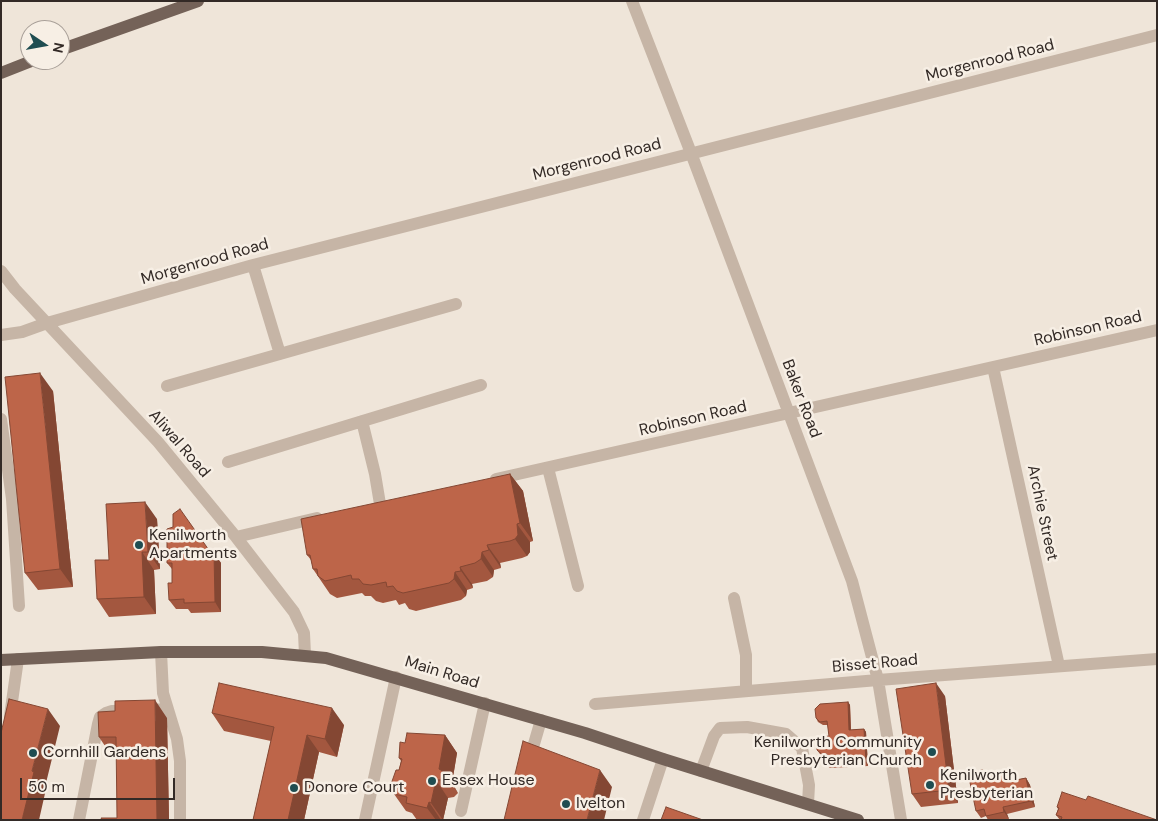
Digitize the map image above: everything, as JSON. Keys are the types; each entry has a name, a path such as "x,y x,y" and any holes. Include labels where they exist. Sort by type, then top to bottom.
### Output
{"main road":[{"path":"70,46 198,1"},
{"path":"1,73 20,66"},
{"name":"Main Road","path":"1,660 161,652 262,652 326,658 541,720 858,820"}],"street":[{"name":"Baker Road","path":"632,1 692,153 852,581 878,680 901,820"},
{"name":"Morgenrood Road","path":"1,335 22,332 47,323 253,265 1157,35"},
{"path":"253,265 280,354"},
{"name":"Aliwal Road","path":"1,271 15,289 158,442 236,537 294,612 304,633 305,655"},
{"path":"167,386 456,304"},
{"name":"Robinson Road","path":"483,482 1157,330"},
{"name":"Archie Street","path":"993,367 1059,666"},
{"path":"228,462 481,385"},
{"path":"1,418 12,499 19,606"},
{"path":"362,421 380,504"},
{"path":"548,468 578,586"},
{"path":"236,537 332,515"},
{"path":"734,598 746,655 746,691"},
{"path":"161,652 164,693 167,710 177,739 180,761 180,820"},
{"path":"7,732 18,659"},
{"name":"Bisset Road","path":"595,704 1157,659"},
{"path":"365,820 396,677"},
{"path":"461,811 485,703"},
{"path":"79,820 100,717 112,711 167,710"},
{"path":"526,774 541,720"},
{"path":"701,771 714,736 720,728 747,726 786,734 802,748 809,785 808,804"},
{"path":"643,820 663,759"}],"building":[{"path":"40,373 60,569 25,573 5,377"},
{"path":"510,474 520,523 517,524 518,535 510,541 487,545 489,550 482,552 481,559 475,563 460,567 461,571 455,572 454,579 449,583 403,593 397,591 393,586 387,587 386,582 371,585 363,584 359,579 352,579 351,575 325,581 318,576 317,569 313,569 310,555 307,555 301,519"},
{"path":"145,502 148,552 142,552 144,597 97,599 95,560 109,560 106,504"},
{"path":"180,509 211,553 214,553 215,602 184,603 184,599 169,600 168,583 172,583 172,563 167,563 167,529 173,527 173,514"},
{"path":"219,683 332,708 325,739 307,735 288,820 253,820 274,727 212,713"},
{"name":"Kenilworth Community Presbyterian Church","path":"936,683 949,790 912,794 896,689"},
{"name":"Cornhill Gardens","path":"9,699 48,709 22,820 1,820 1,733"},
{"path":"155,700 157,820 102,820 101,818 117,818 116,737 99,737 98,712 115,711 115,701"},
{"path":"848,702 849,730 864,729 866,762 827,765 827,754 823,755 817,750 817,742 822,737 829,736 827,721 820,722 816,718 815,709 820,704"},
{"path":"407,733 445,735 439,769 446,776 442,780 436,780 431,803 429,802 427,808 406,803 407,797 394,794 395,788 390,787 396,770 399,770 402,759 399,758 400,742 405,743"},
{"name":"Ivelton","path":"523,741 600,770 587,820 504,820"},
{"path":"982,770 983,777 1004,772 1006,782 1026,778 1031,801 1003,807 1004,812 986,816 984,809 976,811 968,773"},
{"path":"1062,792 1086,800 1088,796 1157,820 1061,820 1062,817 1056,815"},
{"path":"666,807 703,820 661,820"}],"place":[{"name":"Kenilworth Apartments","path":"139,545"},
{"name":"Kenilworth Community Presbyterian Church","path":"932,752"},
{"name":"Cornhill Gardens","path":"33,753"},
{"name":"Essex House","path":"432,781"},
{"name":"Kenilworth Presbyterian","path":"930,785"},
{"name":"Donore Court","path":"294,788"},
{"name":"Ivelton","path":"566,804"}]}
